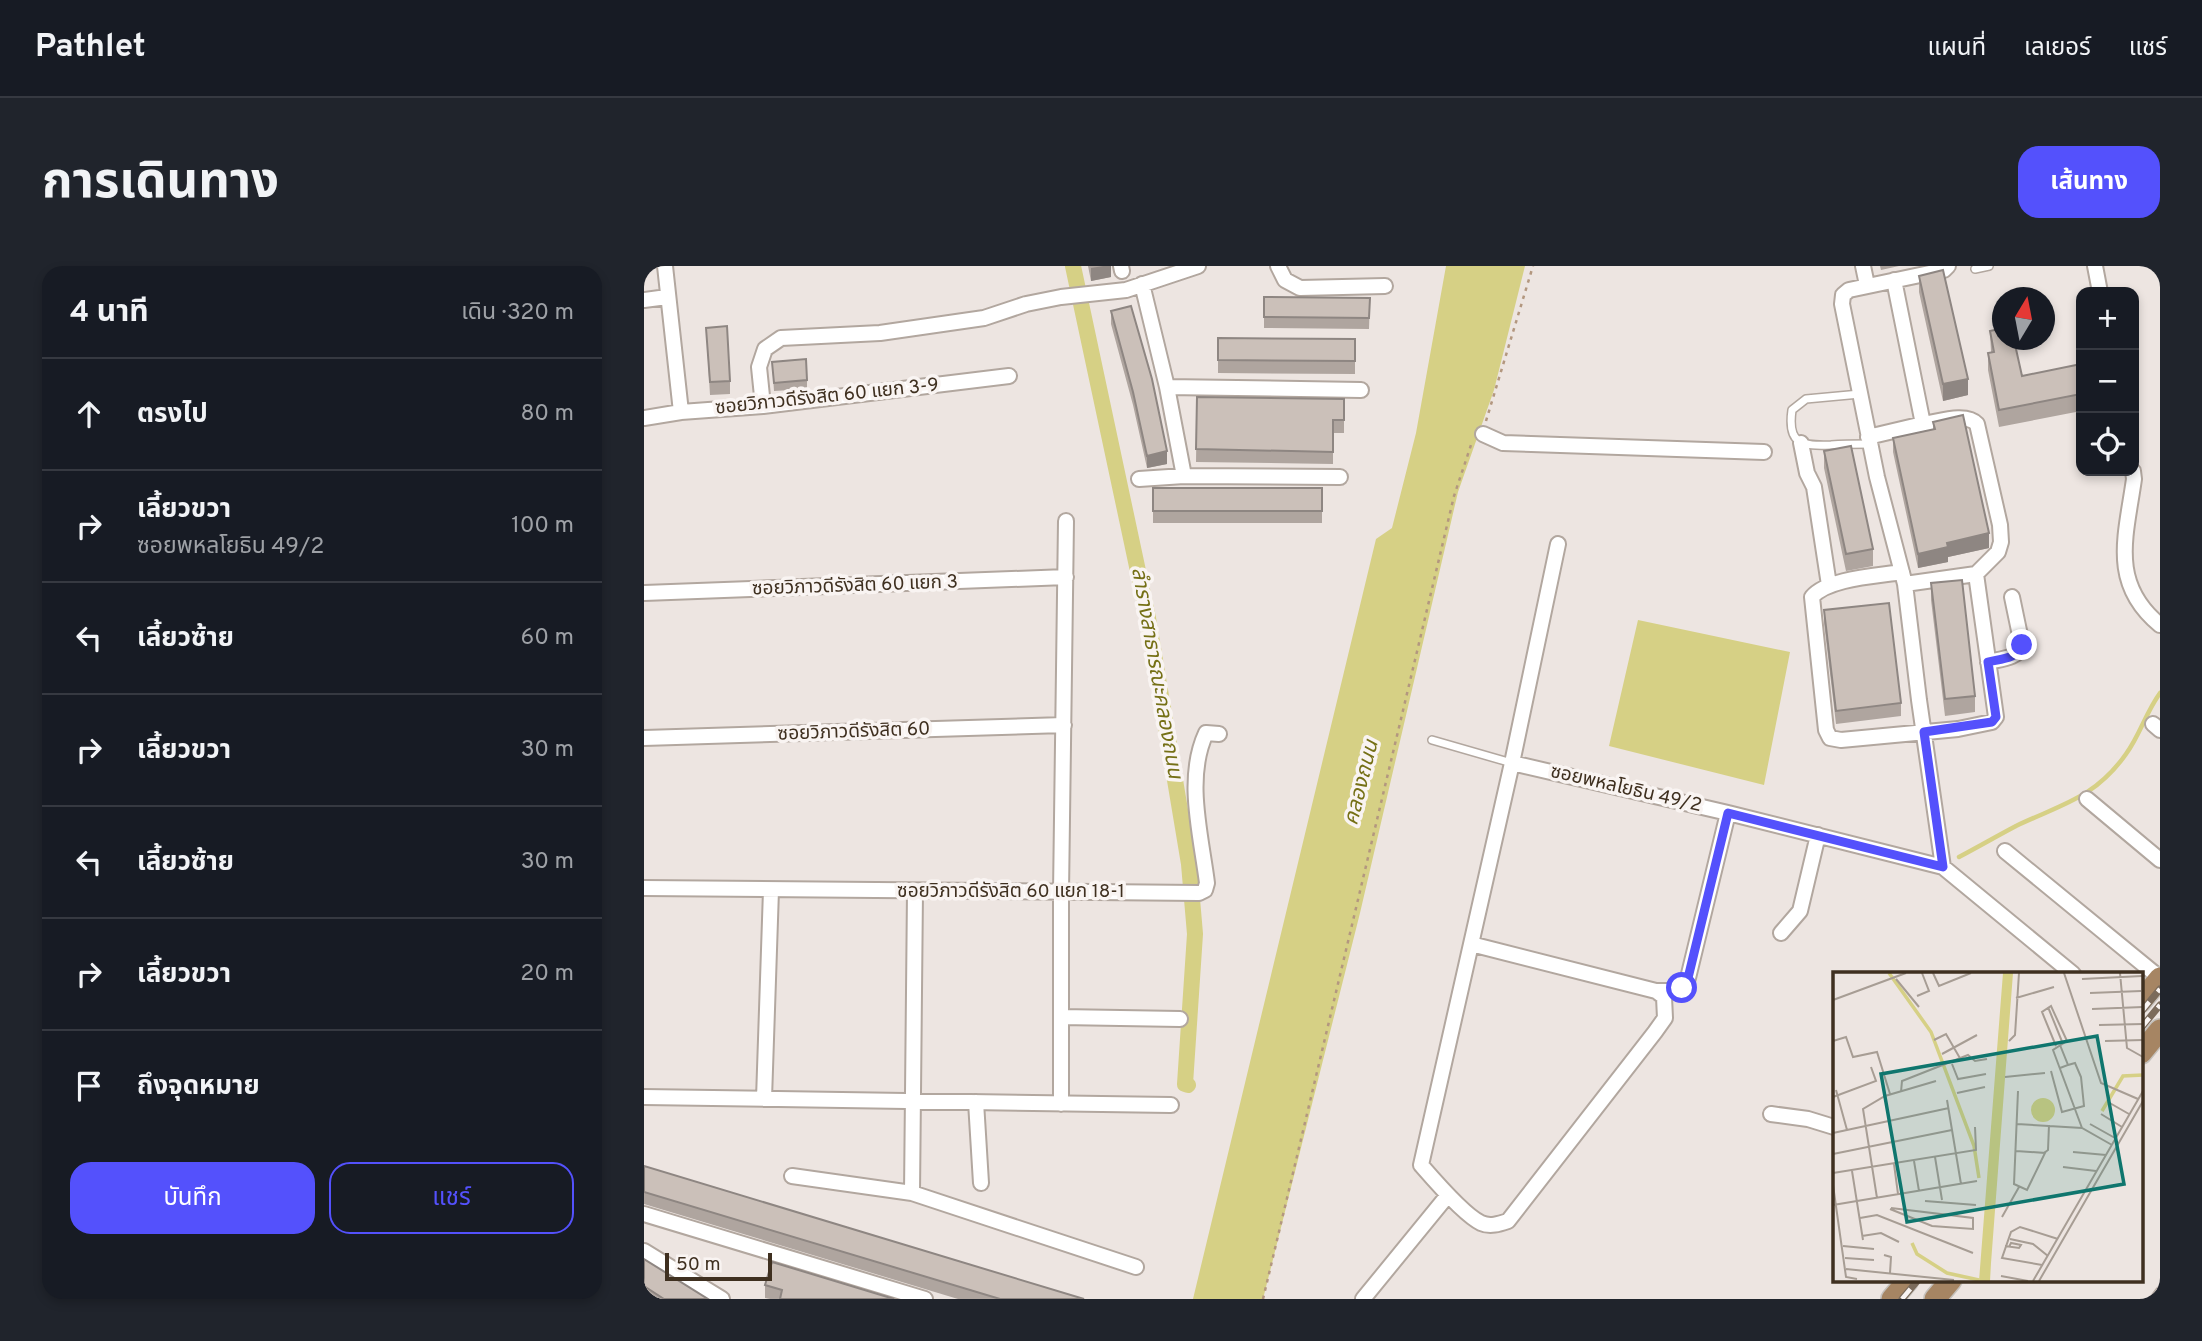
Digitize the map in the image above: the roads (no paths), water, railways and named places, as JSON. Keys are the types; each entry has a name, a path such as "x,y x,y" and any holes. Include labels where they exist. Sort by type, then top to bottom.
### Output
{"main road":[{"path":"2142,1000 2160,978"},
{"path":"2142,1052 2160,1030"},
{"path":"1892,1299 1906,1282"},
{"path":"1935,1299 1949,1282"}],"street":[{"path":"665,266 681,412"},
{"path":"763,406 759,367 765,349 781,338 880,333 984,318 1026,304 1061,297 1126,290 1198,266"},
{"path":"1278,266 1285,280 1300,288 1385,286"},
{"path":"1863,266 1867,285"},
{"path":"1943,867 1904,578 1869,440 1842,304 1843,295 1849,289 1894,280 1919,270 1944,270 1948,266"},
{"path":"2095,266 2099,287"},
{"path":"1894,280 1923,424"},
{"path":"1142,284 1167,387 1184,475"},
{"path":"644,300 667,297"},
{"name":"ซอยวิภาวดีรังสิต 60 แยก 3-9","path":"644,418 1009,376"},
{"path":"1167,387 1361,390"},
{"path":"1869,440 1923,424 1972,419 1977,424 2000,525 2001,542 1998,552 1976,574 1829,585 1818,590 1812,597 1811,606 1826,730 1830,738 1841,740 1924,732 1992,722 1996,717 1976,574"},
{"path":"1483,434 1503,443 1764,452"},
{"path":"1801,443 1807,473 1814,487 1829,585"},
{"path":"1139,479 1184,475 1340,477"},
{"path":"2134,476 2124,570 2130,588 2144,611 2160,625"},
{"path":"1061,1104 1066,521"},
{"path":"1558,544 1512,763 1421,1165 1448,1195 1481,1223 1496,1225 1508,1221 1665,1018 1664,997 1656,990"},
{"name":"ซอยวิภาวดีรังสิต 60 แยก 3","path":"644,593 1066,577"},
{"path":"1988,662 2015,655 2020,651 2022,645 2012,597"},
{"name":"ซอยวิภาวดีรังสิต 60","path":"644,738 1064,725"},
{"name":"ซอยวิภาวดีรังสิต 60 แยก 18-1","path":"644,888 1061,893 1191,893 1205,890 1207,883 1196,792 1196,768 1206,733 1219,734"},
{"name":"ซอยพหลโยธิน 49/2","path":"1512,763 1943,867 2071,972"},
{"path":"2087,799 2160,860"},
{"path":"1471,944 1656,990 1671,991 1682,988 1688,978 1728,813"},
{"path":"1781,933 1800,911 1818,835"},
{"path":"2005,850 2160,978"},
{"path":"764,1099 771,890"},
{"path":"912,1193 915,892"},
{"path":"1061,1017 1180,1018"},
{"path":"644,1097 1171,1105"},
{"path":"976,1102 981,1183"},
{"path":"1771,1114 1808,1119 1833,1126"},
{"path":"792,1176 912,1193 1136,1267"},
{"path":"1363,1299 1448,1195"},
{"path":"644,1214 925,1299"},
{"path":"644,1251 722,1299"}],"lane":[{"path":"1975,269 1989,266"},
{"path":"1860,394 1806,399 1798,403 1792,410 1791,432 1806,446 1869,440"},
{"path":"1432,740 1512,763"},
{"path":"2154,1299 2160,1292"}],"water":[{"name":"คลองถนน","path":"1446,266 1525,266 1494,390 1458,492 1360,913 1263,1299 1193,1299 1376,539 1392,528 1416,433"},
{"path":"1638,620 1790,652 1764,785 1609,746"}],"waterway":[{"name":"ลำรางสาธารณะคลองถนน","path":"1073,266 1148,618 1189,864 1195,934 1185,1084 1188,1085"},
{"path":"1959,857 2016,826 2077,798 2102,781 2131,747 2160,693"}],"railway":[{"path":"2142,1011 2160,989"},
{"path":"2142,1027 2160,1005"},
{"path":"1902,1299 1916,1282"}]}
